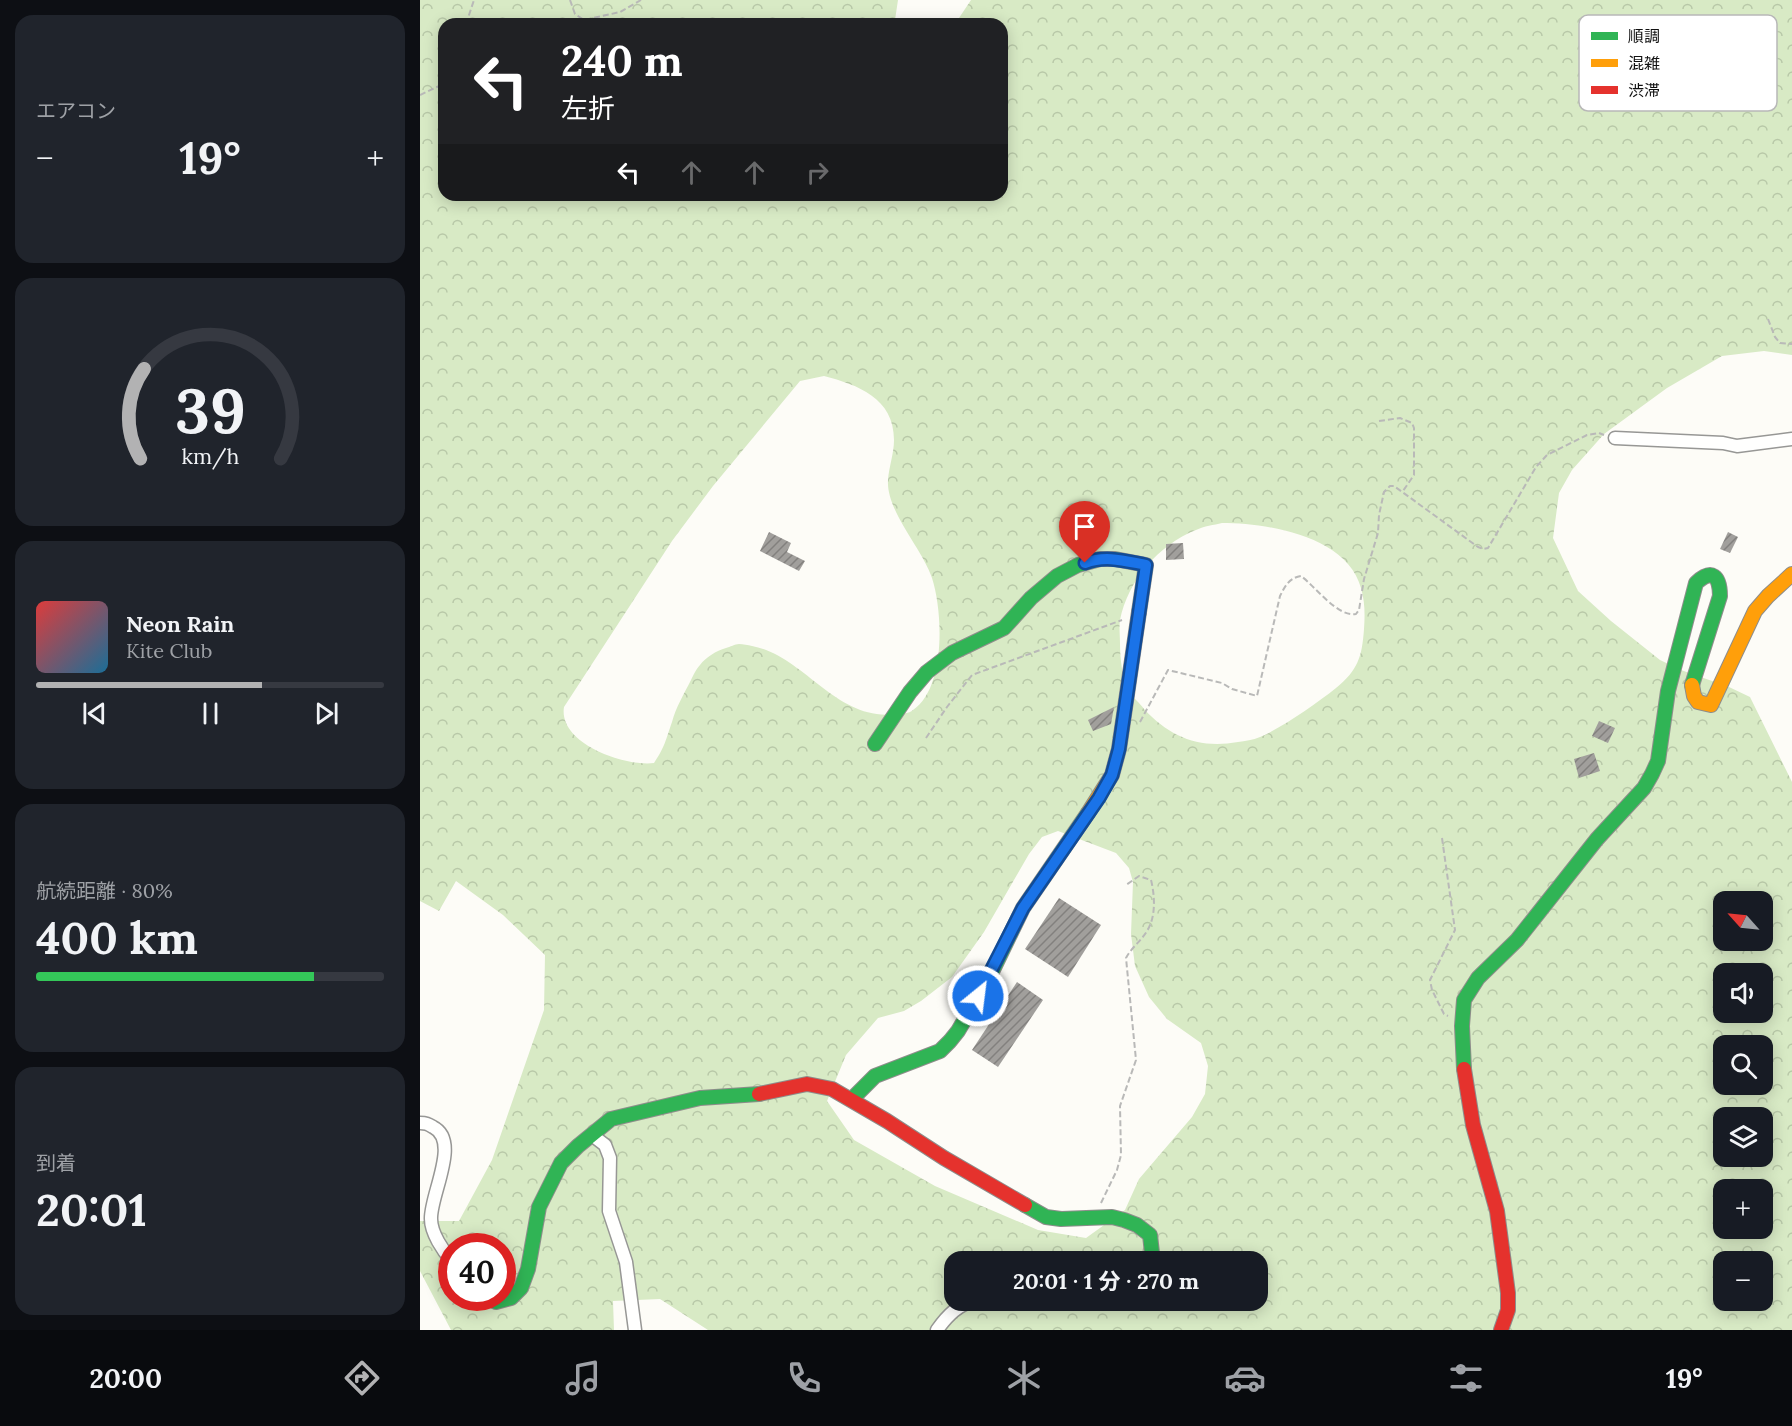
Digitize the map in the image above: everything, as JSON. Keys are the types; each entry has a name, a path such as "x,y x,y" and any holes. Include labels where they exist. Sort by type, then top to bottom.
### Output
{"street":[{"path":"1615,438 1723,443 1737,446 1792,439"},
{"path":"852,1099 875,1076 940,1051 950,1041 989,978 1023,908 1106,786 1119,749 1146,565 1112,558 1098,558 1072,567 1055,578 1029,599 1006,627 984,640 964,646 935,664 914,688 875,744"},
{"path":"1501,1330 1508,1310 1506,1276 1497,1211 1473,1125 1465,1083 1462,1026 1464,1000 1478,978 1517,940 1597,839 1644,788 1652,774 1658,761 1668,691 1696,583 1704,576 1712,575 1718,578 1721,585 1720,596 1692,683 1695,699 1707,706 1711,705 1718,692 1738,643 1756,610 1770,592 1792,574"},
{"path":"516,1293 521,1288 528,1269 539,1207 561,1163 611,1119 700,1098 765,1094 807,1084 832,1089 852,1099 944,1158 1046,1217 1060,1220 1095,1216 1124,1218 1138,1224 1150,1235 1152,1251"},
{"path":"420,1123 439,1130 445,1141 445,1156 430,1221 438,1239"},
{"path":"592,1135 605,1145 610,1158 609,1211 626,1262 635,1330"},
{"path":"937,1330 953,1311"}],"path":[{"path":"468,18 474,0"},
{"path":"570,0 575,14 581,18"},
{"path":"593,18 620,12 641,0"},
{"path":"420,95 438,86"},
{"path":"1768,319 1780,343 1792,344"},
{"path":"1379,421 1400,418 1412,423 1414,428 1414,475 1403,491"},
{"path":"1135,731 1168,670 1222,683 1232,689 1257,696 1280,596 1287,583 1293,578 1300,576 1340,611 1356,614 1359,610 1364,579 1378,533 1384,492 1390,486 1403,491 1478,547 1488,548 1536,467 1547,455 1587,435 1599,433 1615,438"},
{"path":"926,738 972,675 1139,614"},
{"path":"1442,838 1455,930 1430,980 1432,990 1444,1014 1462,1026"},
{"path":"1095,1216 1117,1170 1121,1155 1120,1106 1136,1060 1126,958 1153,919 1151,880 1139,876 1126,885"}],"green space":[{"path":"420,0 898,0 895,18 438,18 438,201 1008,201 1008,18 959,18 971,0 1792,0 1792,355 1764,351 1722,356 1667,388 1604,434 1572,470 1559,493 1553,538 1578,591 1611,621 1660,660 1750,697 1792,782 1792,1330 708,1330 660,1299 613,1301 614,1330 451,1330 441,1311 516,1311 516,1233 438,1233 438,1305 420,1271 420,1221 459,1221 492,1160 544,1010 545,955 503,915 456,881 439,911 420,901","holes":["824,376 849,384 872,396 888,414 892,426 894,440 888,480 889,492 898,517 921,554 932,578 938,610 940,629 936,668 924,699 910,712 875,714 838,699 771,652 739,644 715,653 697,668 678,706 661,752 654,763 627,761 612,757 582,742 565,720 564,707 672,541 713,486 800,381","1222,523 1283,530 1304,536 1340,556 1353,570 1361,588 1364,608 1360,655 1354,669 1328,694 1269,733 1252,740 1224,744 1198,742 1186,739 1164,727 1132,696 1121,662 1120,623 1124,606 1138,578 1157,555 1169,545 1199,529","1058,831 1116,853 1129,868 1133,882 1131,934 1135,966 1149,997 1167,1019 1201,1043 1208,1066 1205,1094 1192,1117 1139,1179 1125,1210 1086,1238 1038,1230 935,1186 854,1140 827,1101 846,1055 878,1018 904,1011 952,977 984,932 1029,854 1042,837"]}],"building":[{"path":"769,532 791,543 787,552 805,561 799,571 760,551"},
{"path":"1728,532 1738,537 1730,553 1720,549"},
{"path":"1183,543 1184,559 1166,560 1166,544"},
{"path":"1114,707 1111,724 1093,731 1088,720"},
{"path":"1599,721 1615,728 1608,743 1592,736"},
{"path":"1594,753 1600,771 1579,778 1574,759"},
{"path":"1059,898 1101,925 1068,977 1025,949"},
{"path":"1017,982 1043,1000 998,1067 972,1050"}],"traffic: fast":[{"path":"875,744 910,692 927,672 952,653 1004,628 1031,598 1057,576 1078,565 1100,559 1115,559 1146,565 1139,612"},
{"path":"1464,1069 1462,1026 1464,1000 1478,978 1517,940 1597,839 1644,788 1652,774 1658,761 1668,691 1696,583 1711,575 1717,579 1720,596 1692,685"},
{"path":"852,1099 875,1076 940,1051 950,1041 989,978 1023,908 1088,813"},
{"path":"516,1293 521,1288 528,1269 539,1207 561,1163 578,1146 611,1119 700,1098 759,1094"},
{"path":"1025,1205 1046,1217 1061,1219 1112,1217 1124,1220 1137,1225 1150,1235 1152,1251"}],"traffic: slow":[{"path":"1692,685 1698,702 1711,705 1755,611 1792,574"},
{"path":"1088,813 1112,775 1119,749 1139,612"}],"traffic: jam":[{"path":"1464,1069 1473,1125 1497,1211 1508,1293 1508,1310 1501,1330"},
{"path":"759,1094 807,1084 832,1089 1025,1205"}],"route":[{"path":"978,996 1023,908 1106,786 1112,775 1119,749 1146,565 1112,558 1098,558 1085,563"}]}
